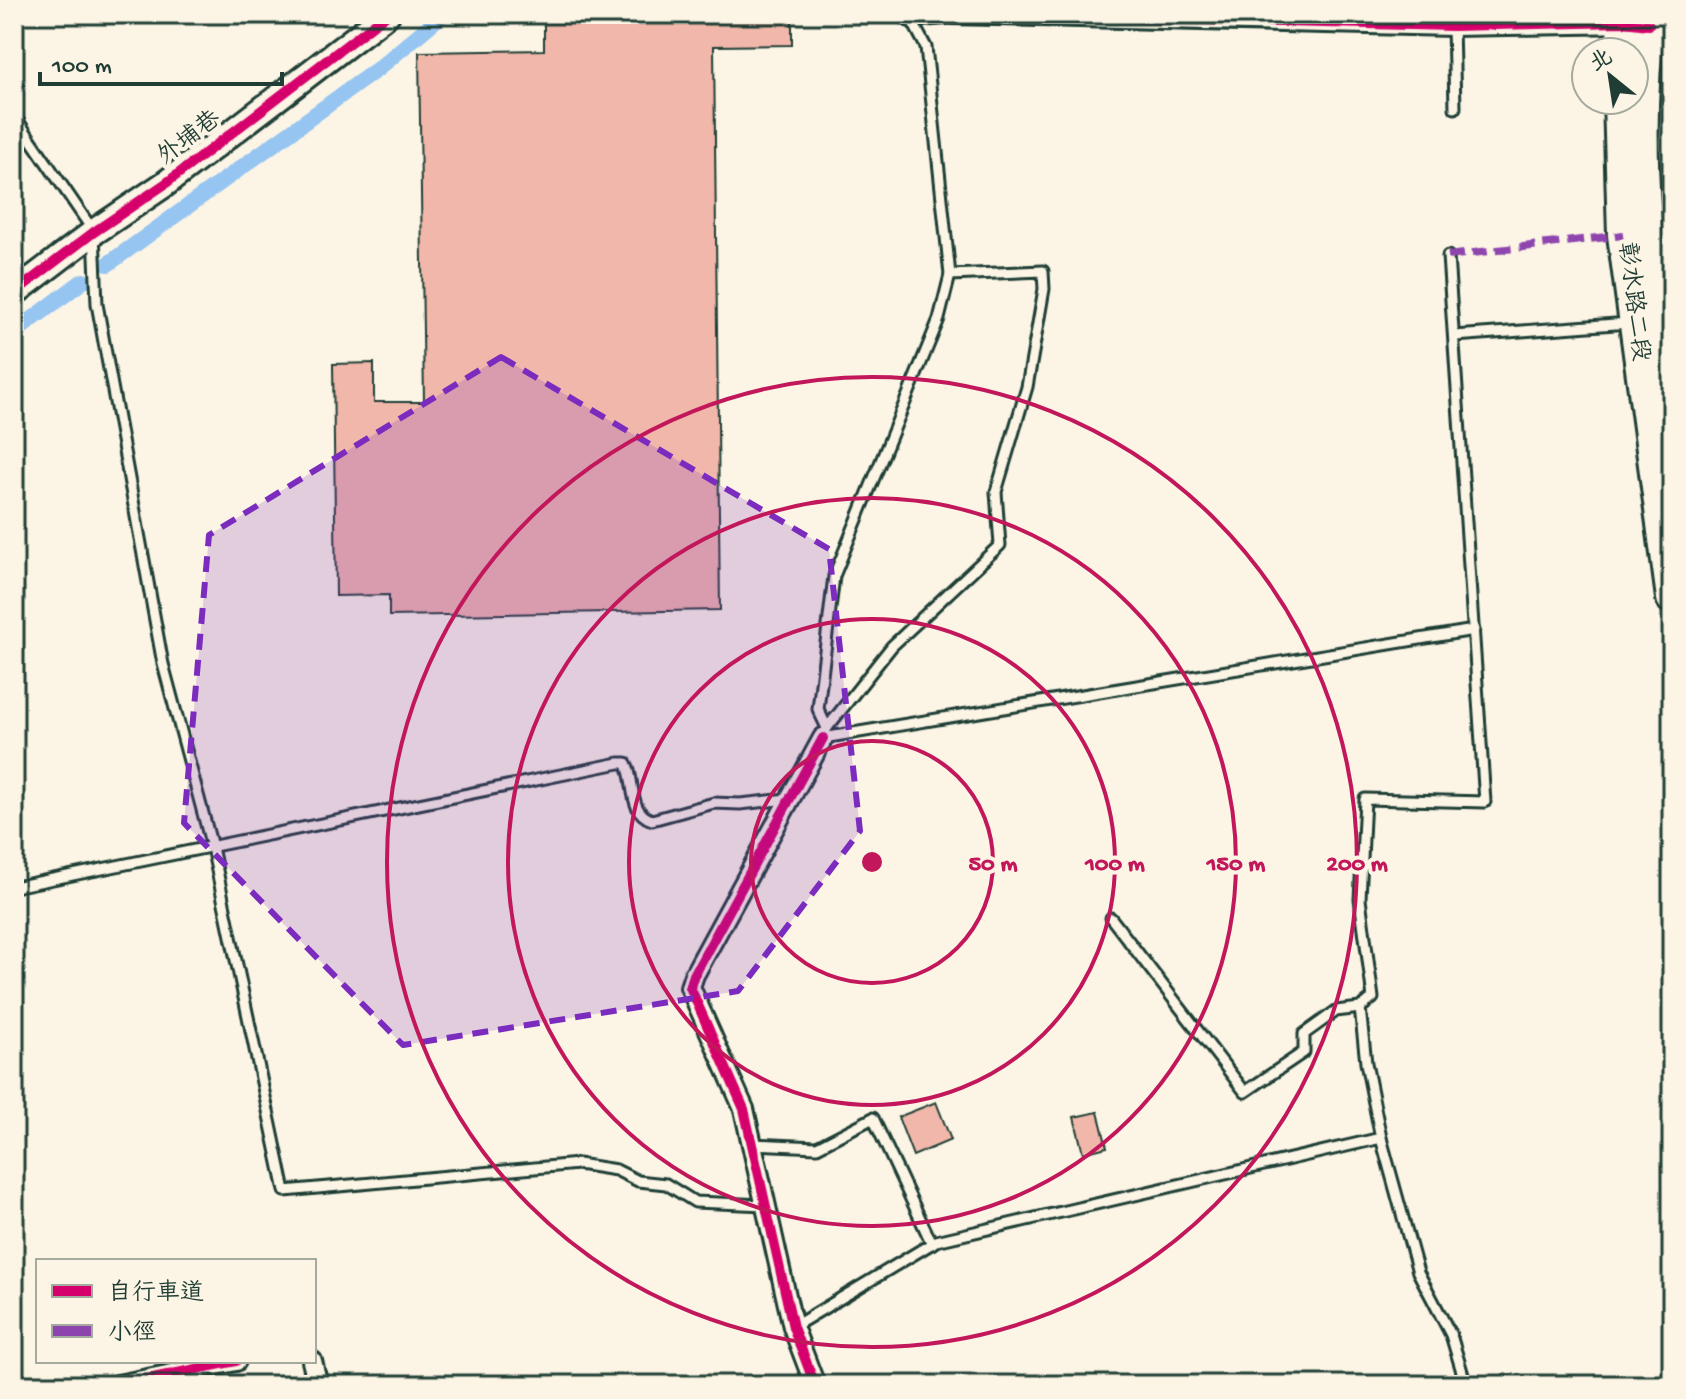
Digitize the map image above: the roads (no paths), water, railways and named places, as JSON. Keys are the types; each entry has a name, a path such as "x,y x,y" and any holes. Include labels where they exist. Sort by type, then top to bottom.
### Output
{"main road":[{"name":"彰水路二段","path":"1644,21 1645,322 1672,598"},
{"name":"彰水路二段","path":"1619,116 1623,235 1672,427"}],"street":[{"name":"外埔巷","path":"14,293 94,232 165,184 387,14"},
{"path":"910,17 946,14"},
{"path":"953,14 1453,26 1644,21"},
{"path":"815,1385 793,1327 744,1109 690,987 825,733"},
{"path":"118,1385 226,1363"},
{"path":"312,1363 318,1385"}],"lane":[{"path":"825,733 818,709 834,576 939,319 950,275 926,47 910,17"},
{"path":"1453,26 1455,108"},
{"path":"14,115 94,232 97,304 160,649 212,847 285,1191 578,1164 616,1170 638,1181 666,1184 695,1202 765,1205"},
{"path":"1111,918 1245,1092 1304,1052 1304,1034 1336,1011 1360,1008 1373,998 1360,899 1365,799 1485,802 1448,256"},
{"path":"825,733 892,646 1000,545 996,492 1027,387 1044,289 1043,271 950,275"},
{"path":"1455,336 1645,322"},
{"path":"825,733 1474,630"},
{"path":"14,887 619,763 626,763 629,767 630,787 639,809 644,817 652,820 714,803 740,804 788,799"},
{"path":"1360,1008 1366,1063 1381,1138 1418,1272 1451,1335 1466,1385"},
{"path":"751,1144 817,1147 873,1118 932,1244"},
{"path":"793,1327 932,1244 1381,1138"}],"waterway":[{"path":"108,264 379,68 443,14"},
{"path":"14,333 83,281"}]}
